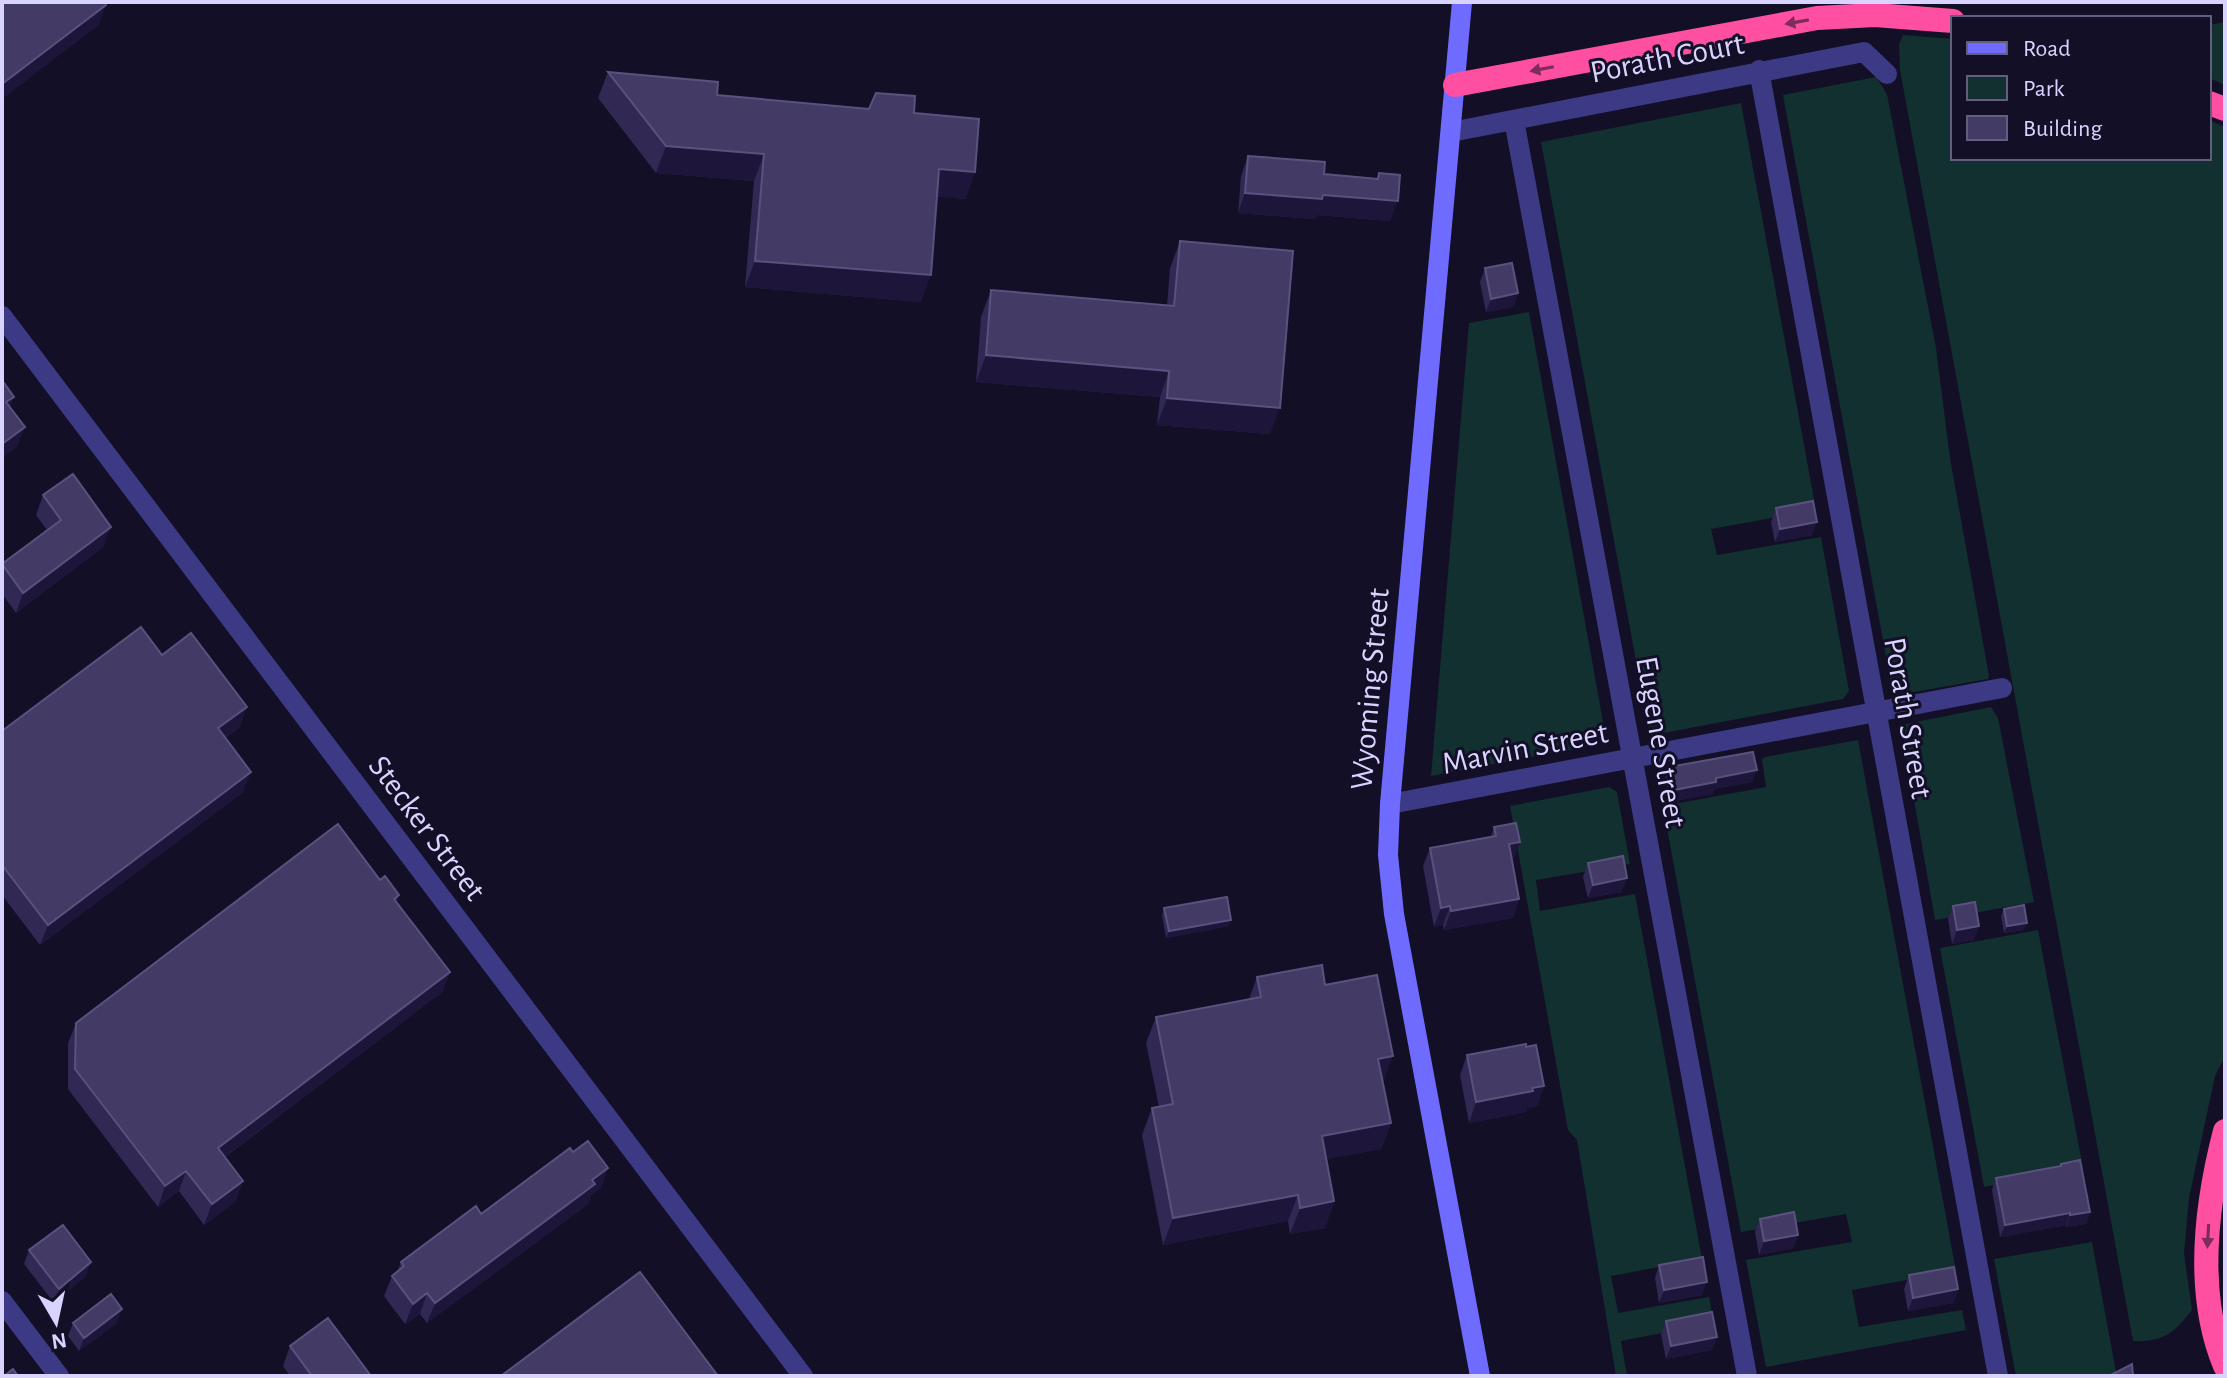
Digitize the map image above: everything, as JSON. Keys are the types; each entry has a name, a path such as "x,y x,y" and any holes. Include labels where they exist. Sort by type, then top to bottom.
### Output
{"highway":[{"path":"1455,85 1817,18 1875,15 1951,21"},
{"path":"2225,1131 2210,1210 2208,1255 2211,1308 2225,1366"}],"main road":[{"name":"Wyoming Street","path":"1462,2 1390,804 1388,855 1394,914 1480,1376"}],"street":[{"name":"Porath Court","path":"1451,132 1864,52 1887,74"},
{"name":"Porath Street","path":"1759,70 1998,1376"},
{"name":"Eugene Street","path":"1514,120 1747,1376"},
{"name":"Stecker Street","path":"2,316 803,1376"},
{"name":"Marvin Street","path":"1390,804 2002,688"},
{"path":"2,1301 59,1376"}],"green space":[{"path":"2225,22 2225,85 2211,79 2211,25"},
{"path":"1903,35 1951,39 1951,160 2211,160 2211,121 2225,127 2225,1056 2215,1076 2189,1198 2184,1253 2192,1310 2174,1330 2153,1340 2133,1341 1900,70 1899,45"},
{"path":"1876,77 1887,94 1936,348 1950,458 1989,676 1988,679 1897,695 1893,695 1783,95"},
{"path":"1741,103 1816,510 1711,529 1717,555 1821,537 1849,691 1843,699 1653,735 1649,732 1541,142"},
{"path":"1529,312 1606,738 1601,744 1431,776 1469,323"},
{"path":"1991,707 1998,718 2034,902 1935,920 1901,725"},
{"path":"1858,740 1956,1271 1852,1290 1859,1327 1962,1310 1966,1330 1766,1367 1746,1260 1852,1242 1846,1214 1741,1232 1663,806 1766,787 1762,759 1765,757"},
{"path":"1609,787 1617,792 1630,864 1536,880 1540,911 1635,894 1702,1259 1611,1276 1618,1313 1709,1297 1714,1323 1621,1341 1627,1376 1616,1376 1577,1140 1568,1130 1510,806"},
{"path":"2038,930 2083,1168 1984,1187 1940,948"},
{"path":"2092,1242 2116,1372 2109,1376 2016,1376 1994,1259"}],"building":[{"path":"2,2 104,2 106,5 2,84"},
{"path":"608,72 718,82 717,95 869,109 876,93 915,96 914,113 979,119 975,172 939,169 931,275 755,261 764,154 666,146"},
{"path":"1248,156 1325,162 1324,174 1378,179 1379,173 1400,175 1398,201 1245,193"},
{"path":"1180,241 1293,251 1280,408 1167,398 1169,371 986,355 991,290 1174,306"},
{"path":"1512,263 1518,293 1491,299 1485,268"},
{"path":"2,380 14,397 6,402 25,427 2,444"},
{"path":"73,474 111,527 23,593 2,564 61,520 43,495"},
{"path":"1813,501 1817,522 1780,529 1776,508"},
{"path":"141,627 162,655 191,633 247,707 218,728 251,772 48,925 2,865 2,731"},
{"path":"1753,752 1757,770 1674,790 1669,767"},
{"path":"1516,823 1520,842 1509,844 1519,899 1451,911 1450,906 1441,908 1430,848 1496,836 1494,827"},
{"path":"338,824 380,880 385,876 399,895 394,899 450,972 218,1148 243,1181 212,1204 186,1171 165,1186 75,1069 76,1023"},
{"path":"1623,856 1627,878 1593,885 1588,863"},
{"path":"1227,897 1231,920 1169,931 1164,908"},
{"path":"1975,902 1979,926 1957,930 1953,906"},
{"path":"2024,905 2027,923 2007,926 2004,909"},
{"path":"1322,965 1325,985 1377,975 1393,1056 1378,1059 1391,1123 1322,1136 1334,1201 1300,1208 1298,1195 1173,1218 1152,1108 1173,1104 1156,1017 1261,997 1257,977"},
{"path":"1526,1044 1526,1047 1536,1045 1544,1086 1476,1102 1467,1055"},
{"path":"588,1141 608,1168 592,1180 595,1184 435,1303 427,1293 413,1304 392,1276 404,1266 401,1262 476,1206 481,1214 570,1148 573,1152"},
{"path":"2080,1160 2090,1212 2005,1225 1996,1178"},
{"path":"1794,1212 1798,1235 1764,1241 1760,1219"},
{"path":"63,1225 91,1262 59,1289 29,1250"},
{"path":"1703,1257 1707,1282 1664,1290 1659,1265"},
{"path":"1954,1267 1958,1289 1913,1298 1909,1275"},
{"path":"640,1272 718,1376 501,1376"},
{"path":"111,1294 122,1309 84,1338 73,1323"},
{"path":"1712,1312 1717,1337 1671,1346 1666,1321"},
{"path":"328,1318 371,1376 312,1376 290,1346"},
{"path":"2132,1364 2133,1376 2109,1376"},
{"path":"13,1369 18,1376 4,1376"}]}
